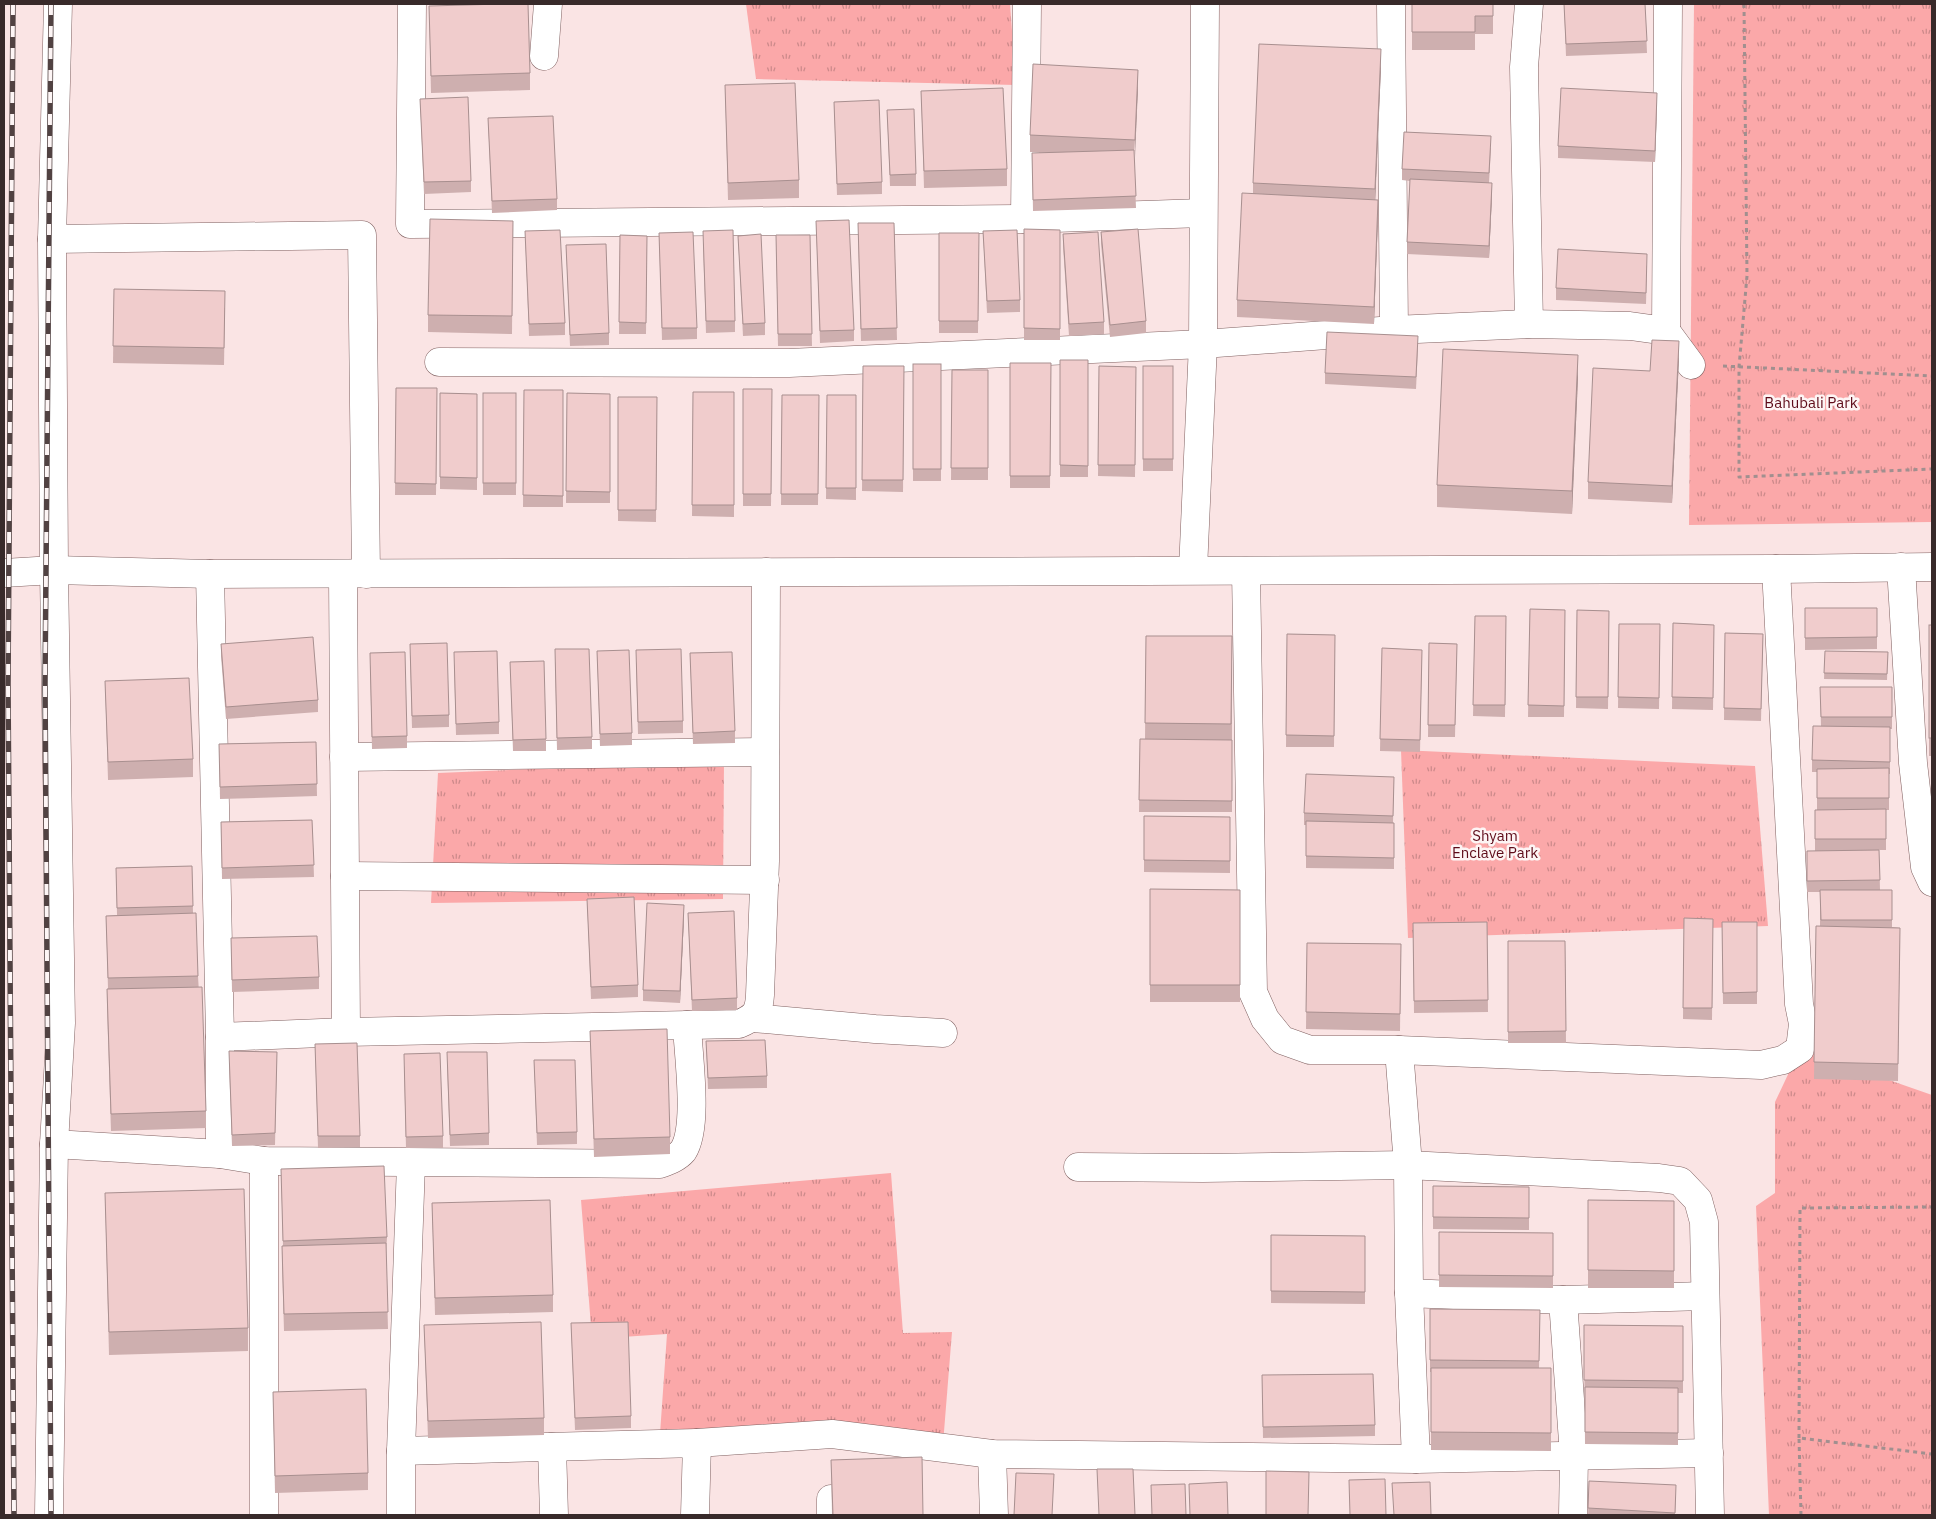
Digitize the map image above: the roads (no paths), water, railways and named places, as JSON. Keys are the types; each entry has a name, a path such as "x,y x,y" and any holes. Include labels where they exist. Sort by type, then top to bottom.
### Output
{"street":[{"path":"49,1515 54,1144 61,1023 54,570 52,239 58,4"},
{"path":"412,4 410,224 1025,219 1203,213"},
{"path":"544,56 548,4"},
{"path":"1025,219 1027,4"},
{"path":"1193,570 1203,344 1205,4"},
{"path":"1391,4 1394,330"},
{"path":"1529,4 1524,67 1529,324"},
{"path":"1668,4 1666,331 1691,365"},
{"path":"52,239 362,235 354,574 344,757 346,1032"},
{"path":"439,362 789,363 1203,344 1394,330 1529,324 1630,326 1666,331"},
{"path":"1901,567 1922,763 1925,867 1932,882"},
{"path":"4,572 54,570 210,574 354,574 1932,567"},
{"path":"1246,571 1253,992 1265,1019 1282,1040 1310,1050 1399,1050 1760,1065 1783,1060 1800,1049 1803,1024 1799,1004 1776,569"},
{"path":"753,1018 759,1007 765,880 766,572"},
{"path":"210,574 220,1036 220,1154"},
{"path":"344,757 765,752"},
{"path":"345,876 765,880"},
{"path":"220,1036 739,1024 753,1018 943,1033"},
{"path":"54,1144 220,1154 264,1161 660,1164 672,1160 682,1151 688,1138 692,1115 687,1025"},
{"path":"1399,1050 1408,1165 1409,1293 1416,1459"},
{"path":"264,1161 264,1515"},
{"path":"401,1515 401,1451 411,1163"},
{"path":"1078,1167 1203,1168 1408,1165 1659,1178 1680,1181 1698,1200 1704,1222 1710,1515"},
{"path":"1409,1293 1563,1300 1705,1296"},
{"path":"1563,1300 1574,1456 1573,1515"},
{"path":"401,1451 697,1442 832,1434 992,1454 1416,1459 1709,1453"},
{"path":"696,1515 697,1442"},
{"path":"552,1447 554,1515"},
{"path":"992,1454 994,1515"}],"railway":[{"path":"13,4 8,684 14,1515"},
{"path":"51,4 45,684 51,1515"}],"park label":[{"name":"Bahubali Park","path":"1811,403"},
{"name":"Shyam Enclave Park","path":"1495,844"}]}
